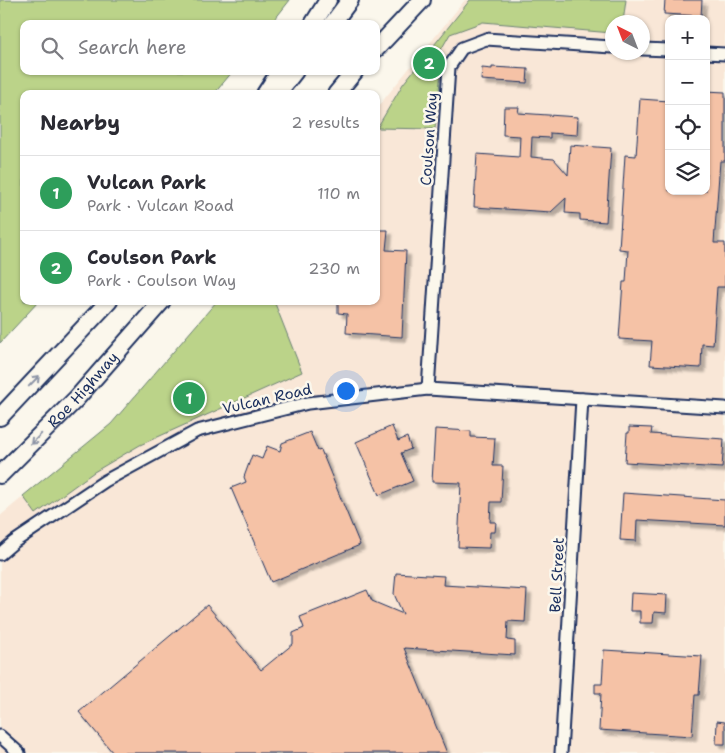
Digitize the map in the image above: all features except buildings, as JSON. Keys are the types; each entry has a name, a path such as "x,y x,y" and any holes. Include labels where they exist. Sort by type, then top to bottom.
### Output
{"highway":[{"path":"316,20 328,0"},
{"path":"335,20 350,0"},
{"path":"380,38 409,0"},
{"path":"380,45 422,0"},
{"path":"267,90 277,75"},
{"path":"280,90 292,75"},
{"path":"339,90 352,75"},
{"path":"0,416 105,305"},
{"name":"Roe Highway","path":"0,475 76,399 158,305"}],"street":[{"name":"Coulson Way","path":"428,389 449,67 462,48 486,39 605,47"},
{"path":"650,49 665,50"},
{"path":"710,53 725,54"},
{"name":"Vulcan Road","path":"0,554 14,542 105,481 197,431 308,403 428,389 725,408"},
{"name":"Bell Street","path":"561,753 582,399"},
{"path":"0,736 19,753"}],"shaded area":[{"path":"465,0 725,0 725,753 0,753 0,516 111,424 214,305 380,305 380,104"}],"green space":[{"path":"0,0 290,0 274,20 20,20 20,75 230,75 217,90 20,90 20,305 35,305 0,343"},
{"path":"470,0 626,0 624,15 605,15 605,32 483,22 450,34 438,55 441,71 435,129 380,128 380,123 403,84"},
{"path":"214,305 276,305 302,372 140,445 94,472 36,514 23,496 111,424"}],"place":[{"name":"Coulson Park","path":"429,63"},
{"name":"Vulcan Park","path":"189,398"}]}
